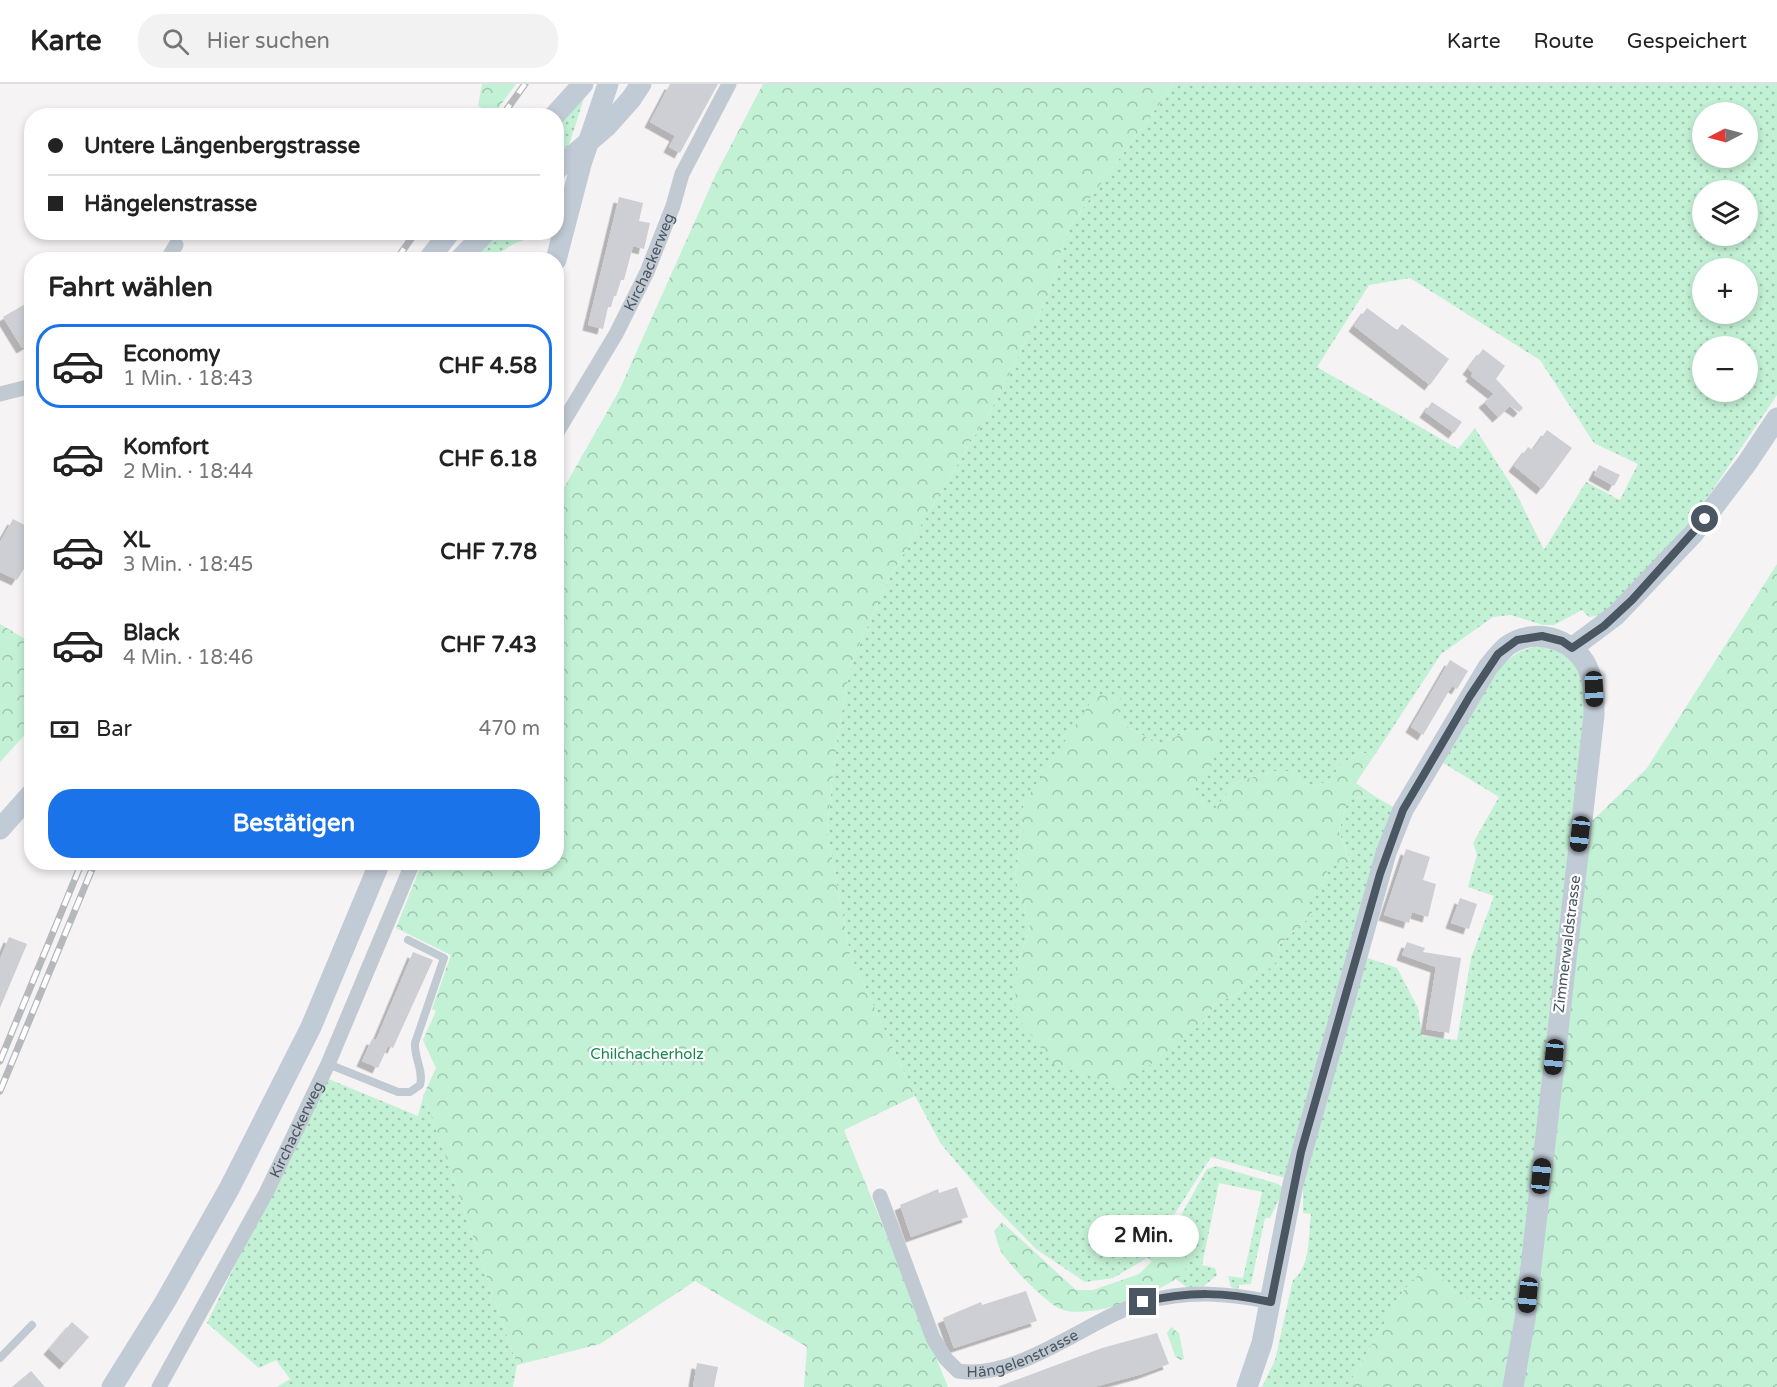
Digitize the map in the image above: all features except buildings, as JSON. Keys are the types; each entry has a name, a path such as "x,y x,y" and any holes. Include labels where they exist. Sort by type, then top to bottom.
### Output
{"street":[{"path":"561,108 583,84"},
{"path":"564,229 581,164 608,84"},
{"name":"Kirchackerweg","path":"564,421 616,334 647,272 673,206 682,174 729,84"},
{"path":"564,163 607,126 636,92"},
{"path":"434,252 444,240"},
{"path":"467,252 478,240"},
{"path":"172,252 176,245"},
{"path":"0,394 24,388"},
{"path":"1247,1387 1262,1343 1301,1152 1380,874 1403,810 1475,688 1498,654 1517,640 1542,636 1562,641 1572,648 1616,615 1693,534 1748,463 1777,418"},
{"name":"Zimmerwaldstrasse","path":"1513,1387 1525,1318 1594,715 1594,689 1590,672 1585,662 1572,648"},
{"path":"0,829 24,802"},
{"path":"112,1387 165,1302 229,1189 311,1027 377,870"},
{"name":"Kirchackerweg","path":"159,1387 261,1203 328,1064 410,870"},
{"name":"Hängelenstrasse","path":"880,1196 933,1338 946,1359 958,1371 994,1369 1004,1366 1053,1348 1101,1321 1143,1302 1170,1296 1209,1292 1271,1302"}],"lane":[{"path":"328,1064 398,1092 411,1092 420,1085 421,1073 415,1056 415,1043 444,958 408,940"},
{"path":"0,1358 32,1324"}],"green space":[{"path":"482,84 516,84 498,108 478,106"},
{"name":"Chilchacherholz","path":"763,84 1174,84 1069,227 1047,298 997,399 889,578 851,663 837,740 827,830 850,954 915,1096 844,1130 948,1387 804,1387 807,1347 695,1281 600,1344 517,1365 424,1094 436,1068 423,1040 436,1011 432,1009 451,955 396,928 419,870 564,870 564,488 619,391 716,174"},
{"path":"1174,84 1777,84 1777,395 1699,510 1657,560 1602,615 1589,617 1582,610 1554,625 1543,625 1511,615 1493,617 1441,654 1374,756 1361,752 1341,764 1330,781 1312,786 1273,771 1237,782 1213,811 1193,797 1199,774 1190,730 1161,744 1132,730 1118,719 1052,764 1024,803 1015,877 1030,928 1015,969 1202,1024 1216,1003 1236,995 1261,969 1267,970 1276,962 1280,944 1313,914 1306,903 1323,883 1329,865 1350,860 1339,832 1348,798 1376,797 1395,808 1350,952 1397,968 1418,1008 1422,1036 1457,1040 1471,958 1494,896 1468,887 1477,854 1473,843 1499,797 1440,761 1487,682 1503,664 1520,652 1539,646 1558,651 1567,657 1578,672 1584,690 1586,720 1518,1303 1460,1298 1441,1278 1424,1269 1403,1291 1347,1387 1262,1387 1275,1360 1293,1280 1303,1267 1308,1250 1311,1214 1303,1213 1303,1183 1211,1157 1149,1254 1175,1226 1207,1169 1217,1166 1278,1184 1284,1189 1270,1218 1265,1218 1251,1284 1239,1285 1238,1290 1231,1287 1228,1276 1243,1278 1262,1192 1219,1183 1202,1265 1215,1268 1217,1275 1204,1286 1188,1288 1147,1258 1113,1278 1085,1282 1036,1249 991,1203 941,1144 915,1096 850,954 827,830 837,740 851,663 889,578 997,399 1047,298 1069,227","holes":["1410,278 1540,360 1594,443 1638,464 1620,500 1586,482 1544,550 1515,491 1475,428 1458,449 1317,367 1369,285"]},
{"path":"585,95 569,145 564,149 564,114"},
{"path":"489,240 524,240 501,252 478,252"},
{"path":"1777,564 1777,1387 1347,1387 1403,1291 1424,1269 1441,1278 1460,1298 1536,1304 1589,824 1647,768"},
{"path":"0,624 24,638 24,736 0,762"},
{"path":"1096,694 1120,698 1118,719 1132,730 1161,744 1190,730 1219,732 1218,747 1210,770 1199,774 1193,797 1206,799 1213,811 1237,782 1273,771 1294,771 1297,780 1312,786 1330,781 1341,764 1361,752 1374,756 1356,783 1376,797 1348,798 1339,832 1350,861 1349,867 1329,865 1323,883 1307,903 1313,914 1280,944 1276,962 1267,971 1261,969 1236,995 1216,1003 1202,1024 1122,1087 1053,1064 1016,1015 1015,969 1030,928 1015,877 1024,803"},
{"path":"326,1078 418,1116 424,1094 517,1365 513,1387 277,1387 290,1379 276,1360 259,1368 207,1323"},
{"path":"1002,1222 1076,1290 1093,1290 1139,1274 1170,1244 1181,1245 1187,1261 1185,1273 1143,1296 1109,1308 1077,1312 1063,1310 1030,1285 1002,1253 994,1231"},
{"path":"1171,1327 1179,1333 1184,1359 1180,1360 1175,1356 1167,1333"}],"railway":[{"path":"508,108 525,84"},
{"path":"402,252 410,240"},
{"path":"0,1061 79,870"},
{"path":"0,1091 92,870"}],"route":[{"path":"1143,1302 1170,1296 1209,1292 1271,1302 1301,1152 1380,874 1403,810 1437,750 1498,654 1517,640 1542,636 1562,641 1572,648 1579,641 1604,626 1632,600 1705,519"}]}
